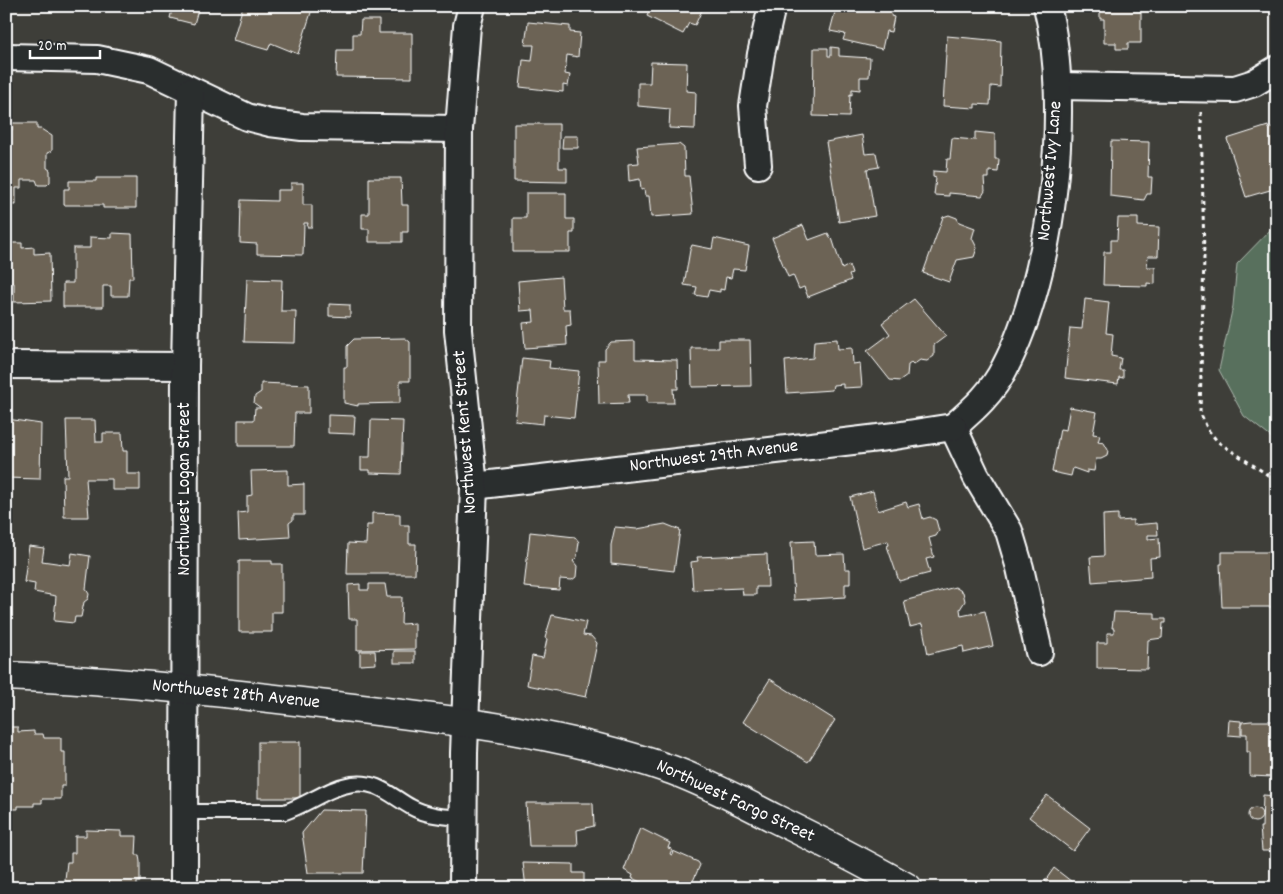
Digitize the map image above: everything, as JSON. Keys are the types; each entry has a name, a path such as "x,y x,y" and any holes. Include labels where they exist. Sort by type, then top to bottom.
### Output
{"street":[{"name":"Northwest Kent Street","path":"463,888 465,722 474,486 458,330 459,129 467,26 472,6"},
{"path":"758,165 753,106 761,54 772,6"},
{"name":"Northwest Ivy Lane","path":"953,427 985,399 1005,367 1033,292 1050,222 1058,86 1047,6"},
{"path":"6,57 97,59 149,70 247,117 270,123 302,127 459,129"},
{"path":"1058,86 1235,88 1254,83 1277,69"},
{"name":"Northwest Logan Street","path":"184,888 184,366 190,91"},
{"path":"6,365 184,366"},
{"path":"953,427 976,476 1009,531 1020,568 1039,652"},
{"name":"Northwest 29th Avenue","path":"474,486 895,436 953,427"},
{"name":"Northwest 28th Avenue","path":"6,676 185,687 465,722"},
{"name":"Northwest Fargo Street","path":"465,722 545,735 598,747 674,771 731,796 870,866 908,888"}],"lane":[{"path":"184,812 285,812 301,807 333,788 354,783 376,784 412,807 433,815 464,818"}],"path":[{"path":"1200,88 1204,257 1200,412 1208,430 1218,442 1277,481"}],"green space":[{"path":"1277,223 1277,442 1244,416 1219,370 1233,306 1237,264"}],"building":[{"path":"173,6 199,6 194,24 170,18"},
{"path":"243,6 313,6 298,54 271,43 268,50 233,40"},
{"path":"651,6 704,6 695,25 689,23 683,34 647,16"},
{"path":"845,6 893,7 891,16 894,17 891,32 886,31 882,49 843,40 845,34 830,31 836,8 844,9"},
{"path":"1100,6 1141,6 1141,43 1128,43 1128,49 1116,49 1116,43 1104,43 1104,19 1100,19"},
{"path":"361,20 379,20 379,33 412,33 412,78 336,77 337,50 353,50 353,34 360,34"},
{"path":"528,22 570,26 570,32 580,33 578,57 567,55 565,74 570,75 568,86 563,85 563,92 520,87 523,60 532,61 534,45 525,45"},
{"path":"947,36 1001,41 1000,87 991,86 990,105 975,104 975,108 943,106"},
{"path":"831,47 839,48 839,56 870,58 869,77 860,77 860,90 852,89 852,95 850,94 849,117 813,116 814,48 828,48 828,56 831,56"},
{"path":"651,62 687,63 686,91 696,92 695,129 669,128 670,109 638,106 638,83 650,83"},
{"path":"12,123 37,123 37,129 41,129 52,136 52,151 47,153 47,168 50,170 50,182 47,185 38,185 36,180 21,180 21,188 16,188 16,205 6,205 6,132 12,130"},
{"path":"514,124 559,124 559,168 567,168 567,182 514,181"},
{"path":"1268,126 1269,129 1277,126 1277,188 1246,197 1227,139"},
{"path":"975,132 995,134 995,159 999,159 998,172 989,171 989,178 984,178 985,191 982,196 949,193 949,196 934,195 936,178 933,177 933,171 946,172 947,159 950,159 952,138 975,140"},
{"path":"862,135 865,154 876,153 879,167 867,169 875,216 839,222 826,142"},
{"path":"563,136 578,136 578,148 562,148"},
{"path":"1111,141 1149,142 1148,177 1152,177 1151,194 1147,194 1144,200 1110,196"},
{"path":"679,144 684,148 685,176 689,176 693,214 651,217 649,196 645,196 644,189 641,190 640,179 629,181 628,164 639,163 637,147"},
{"path":"96,178 136,178 136,208 103,208 103,205 64,205 64,189 69,189 69,181 96,181"},
{"path":"369,178 401,178 402,205 408,205 408,232 402,232 402,242 369,242 369,229 362,229 362,214 369,214"},
{"path":"291,183 303,183 303,205 312,205 312,227 307,227 308,223 304,223 303,255 257,254 257,244 240,243 241,200 277,201 277,190 291,190"},
{"path":"526,193 566,193 566,219 574,219 574,233 570,233 570,252 513,252 513,218 526,218"},
{"path":"949,215 957,218 959,222 975,228 972,238 977,248 974,257 957,260 949,282 923,273 943,217"},
{"path":"1118,218 1138,218 1138,226 1159,227 1158,256 1148,256 1147,267 1155,267 1155,284 1147,283 1147,286 1103,285 1104,252 1111,252 1111,240 1117,240"},
{"path":"803,225 809,240 828,233 832,238 842,269 849,265 852,274 849,275 851,280 808,297 804,287 799,289 793,275 788,277 772,238"},
{"path":"112,233 132,234 133,278 129,278 128,296 111,296 111,286 103,286 103,307 63,307 63,283 73,283 73,248 90,248 90,237 112,238"},
{"path":"714,238 749,246 745,270 733,269 731,278 726,277 724,290 720,289 720,292 709,290 707,297 695,295 697,287 684,285 690,250 692,245 712,249"},
{"path":"6,241 9,243 22,243 22,248 34,247 34,254 50,253 51,301 14,302 14,283 6,283"},
{"path":"561,277 563,309 570,309 571,325 566,326 567,345 525,348 523,323 534,322 533,310 520,311 518,281"},
{"path":"247,279 282,280 281,311 296,311 295,343 244,342"},
{"path":"914,299 946,336 934,345 934,356 927,361 920,360 913,365 911,363 908,365 907,376 900,381 890,380 867,351 890,334 882,323"},
{"path":"1085,299 1109,302 1106,333 1113,334 1111,356 1121,358 1119,370 1123,370 1123,378 1119,377 1118,384 1065,378 1070,328 1082,329"},
{"path":"329,304 350,305 350,317 329,316"},
{"path":"405,338 410,342 410,381 400,381 400,403 358,404 358,406 344,403 344,367 347,367 347,346 354,339"},
{"path":"837,339 838,349 852,348 853,364 860,363 862,387 843,388 843,384 833,385 832,390 787,393 785,361 813,358 814,341"},
{"path":"719,340 750,340 751,386 692,387 691,348 719,348"},
{"path":"635,341 635,359 677,360 678,389 673,389 674,403 647,403 647,395 628,395 629,403 599,404 598,360 605,360 605,349 611,342"},
{"path":"522,358 550,361 549,368 579,371 574,418 544,415 543,424 515,421"},
{"path":"261,383 309,385 309,413 295,413 294,446 238,446 238,420 254,420 255,408 261,408 254,403 255,396 261,392"},
{"path":"1070,407 1097,412 1093,434 1100,435 1098,442 1104,443 1108,450 1107,456 1096,459 1094,471 1087,470 1087,473 1073,468 1071,476 1052,472 1060,429 1066,430"},
{"path":"328,415 355,416 354,434 328,433"},
{"path":"7,419 41,424 40,479 6,478"},
{"path":"66,420 95,420 96,442 103,442 103,433 122,433 123,451 127,451 127,474 140,474 140,490 112,490 112,479 86,479 89,517 64,517 63,476 68,476"},
{"path":"371,420 403,421 401,474 370,473 370,470 361,470 361,457 370,457"},
{"path":"288,470 288,485 304,484 304,515 293,515 293,520 289,523 290,537 239,540 238,513 247,512 247,496 252,495 251,471"},
{"path":"873,491 878,511 906,502 908,507 919,504 923,519 930,517 936,520 939,531 936,536 929,538 934,557 926,559 930,573 899,581 887,546 889,545 888,541 862,548 850,497"},
{"path":"372,513 400,514 400,525 409,525 409,544 416,544 415,574 347,574 348,543 366,544 367,525 372,525"},
{"path":"1118,514 1118,521 1133,520 1133,525 1157,523 1158,535 1148,535 1148,539 1159,538 1160,557 1150,558 1151,577 1092,582 1090,557 1104,556 1103,515"},
{"path":"665,524 680,530 674,571 611,564 611,545 615,527 637,529"},
{"path":"530,532 575,537 579,542 577,557 573,561 577,566 576,577 572,580 560,579 559,590 524,587"},
{"path":"814,541 815,555 844,554 845,569 850,569 850,584 845,584 845,597 794,600 791,542"},
{"path":"29,546 44,548 42,561 70,565 72,553 90,556 86,589 89,594 88,599 84,602 81,617 75,617 74,623 54,621 56,596 34,592 35,584 24,582"},
{"path":"1222,552 1277,552 1277,607 1222,607 1220,564 1222,564"},
{"path":"767,554 768,587 756,587 756,595 743,595 742,588 693,590 691,562 698,561 697,557"},
{"path":"239,561 272,561 272,564 282,564 282,612 272,612 272,632 239,632"},
{"path":"360,584 360,590 369,590 369,584 385,584 387,597 402,597 401,624 415,623 415,649 357,650 357,619 349,619 348,585"},
{"path":"955,587 963,592 965,601 960,609 961,616 985,611 993,646 964,653 963,646 928,654 922,624 910,627 904,601"},
{"path":"1114,612 1155,613 1155,619 1166,619 1166,623 1163,623 1162,638 1148,640 1147,669 1097,668 1097,643 1107,643 1107,633 1114,633 1114,628 1112,628"},
{"path":"552,615 586,622 583,635 591,636 597,643 586,697 527,685 532,656 543,658 547,639 545,638"},
{"path":"1277,648 1277,691 1274,679"},
{"path":"360,651 375,651 376,664 360,665"},
{"path":"394,651 415,651 415,663 394,663"},
{"path":"770,679 835,720 808,762 743,722"},
{"path":"1229,720 1241,721 1241,736 1228,735"},
{"path":"1277,721 1277,787 1273,787 1273,777 1250,776 1250,752 1247,752 1247,734 1242,734 1242,722"},
{"path":"7,727 18,727 18,732 34,731 34,734 43,734 44,738 61,738 61,752 65,752 65,786 61,786 61,799 42,799 42,803 34,803 34,806 18,806 18,809 6,809"},
{"path":"258,742 300,742 300,798 258,798"},
{"path":"1047,795 1090,828 1073,851 1029,817"},
{"path":"1263,795 1277,796 1277,851 1262,851 1260,827 1262,827"},
{"path":"526,803 591,803 593,804 594,826 577,830 578,846 529,846"},
{"path":"1252,808 1258,808 1262,815 1258,822 1252,822 1248,818 1248,812"},
{"path":"321,810 366,811 363,873 308,873 302,833"},
{"path":"640,828 670,843 668,848 672,849 670,854 672,855 673,851 698,862 700,865 690,888 652,888 632,878 633,875 624,870"},
{"path":"86,830 121,831 121,836 137,836 136,855 139,855 140,882 137,882 137,888 64,888 67,862 71,862 71,853 75,853 75,836 86,836"},
{"path":"523,863 573,864 573,873 584,873 584,888 526,888"},
{"path":"1054,868 1072,882 1067,888 1053,888 1045,881"}]}
